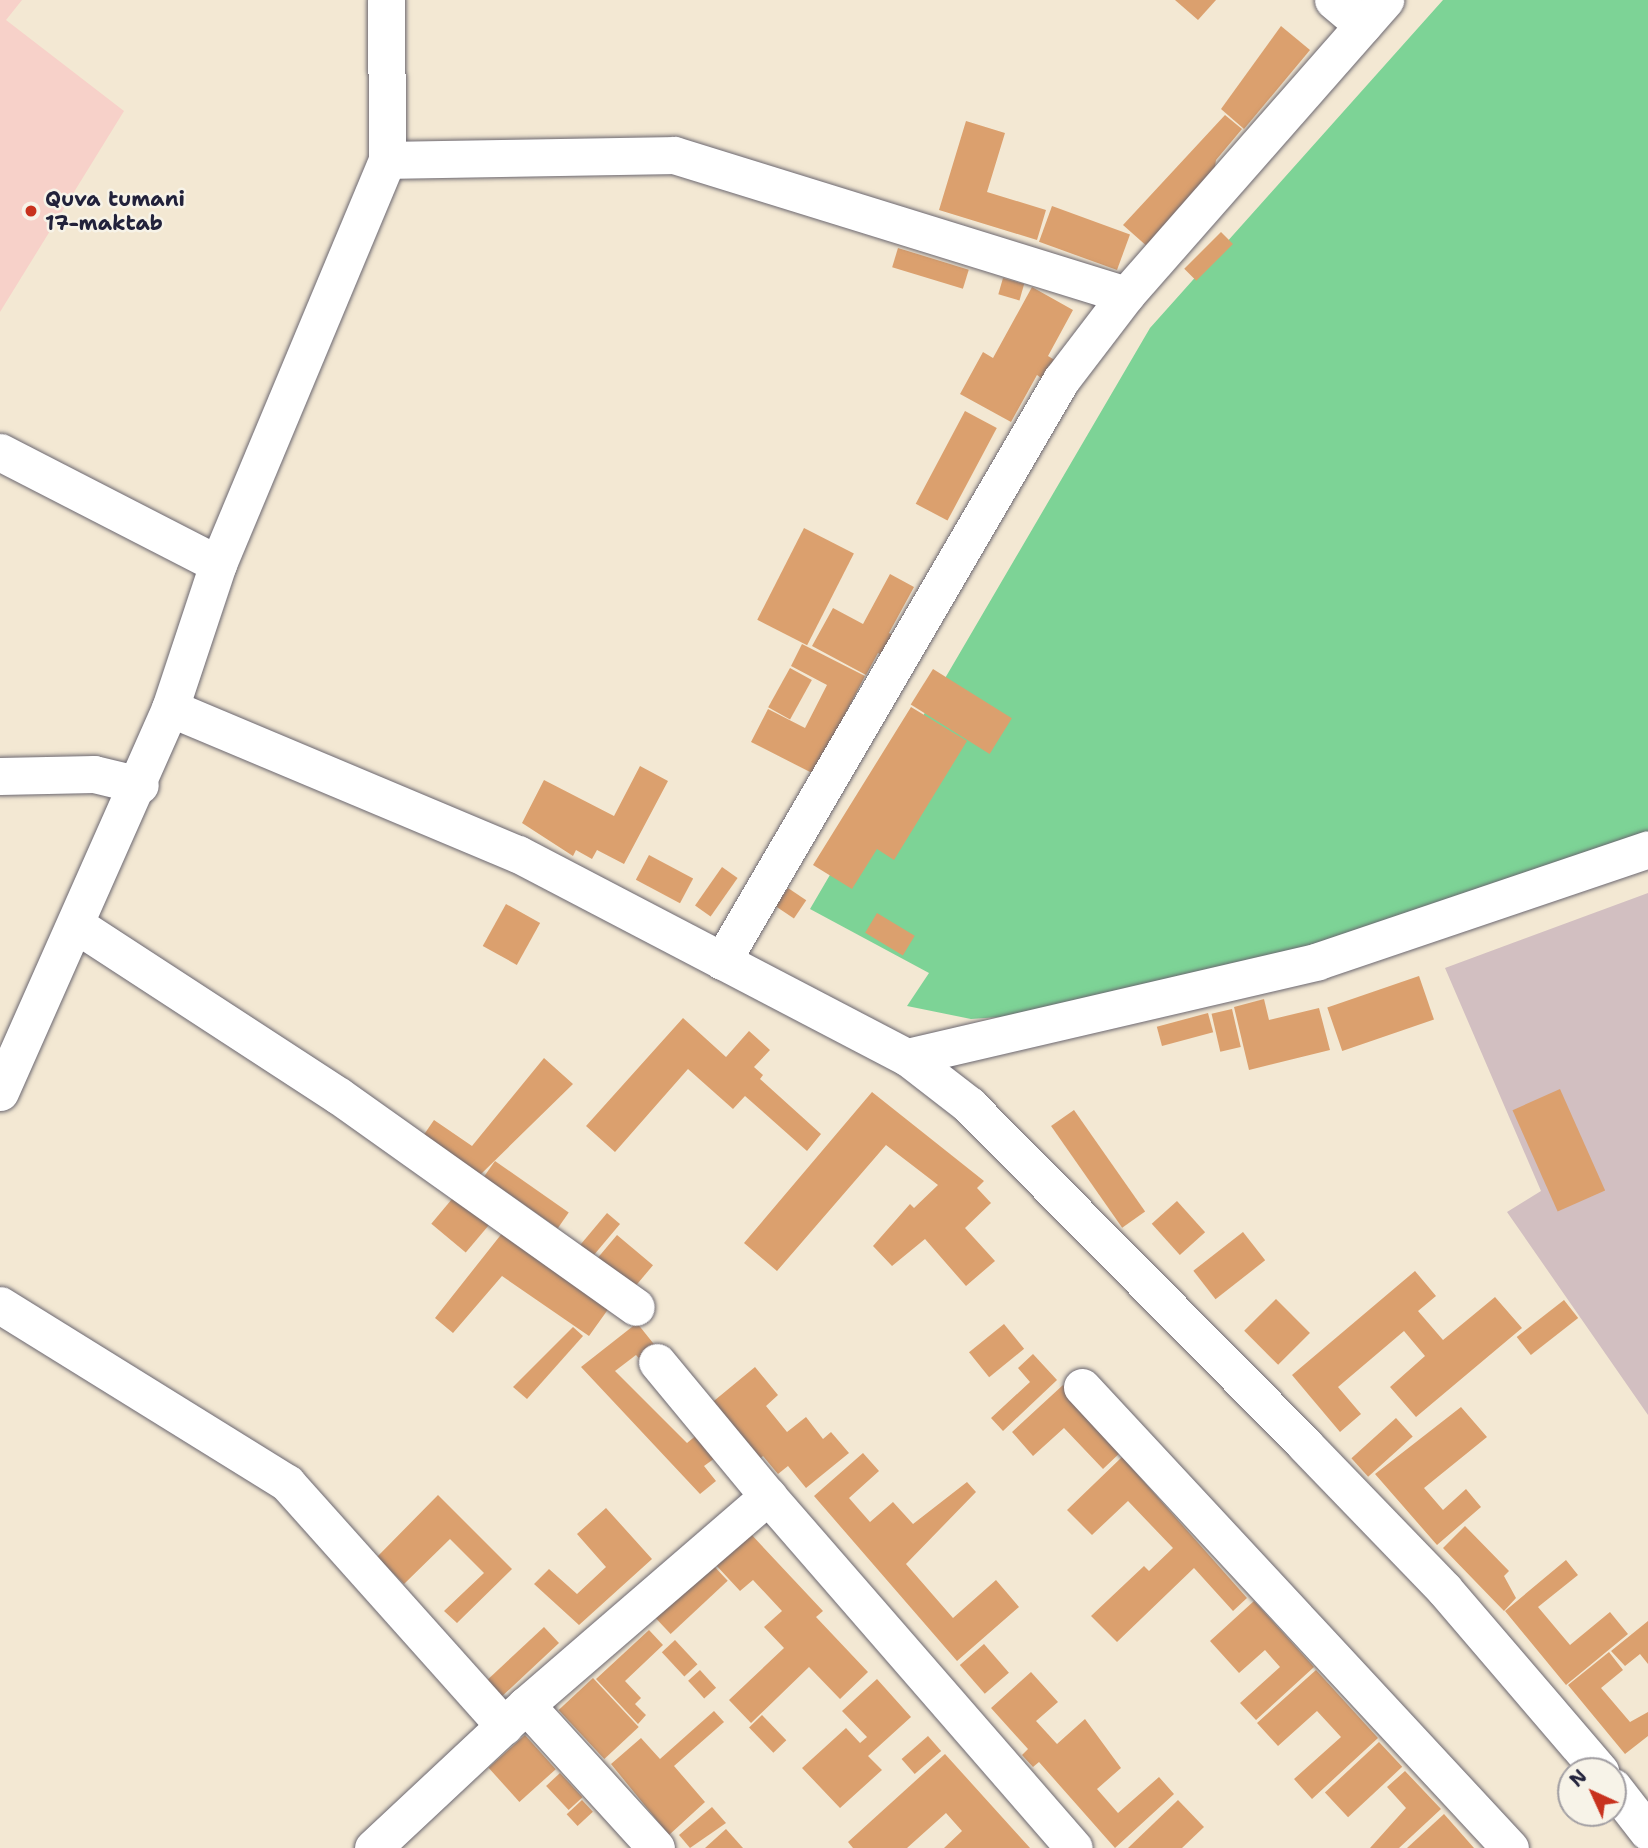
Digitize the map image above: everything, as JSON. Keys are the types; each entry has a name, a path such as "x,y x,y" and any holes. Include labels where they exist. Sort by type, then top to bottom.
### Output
{"street":[{"path":"0,1092 140,785 170,708 218,564 387,160 386,0"},
{"path":"722,961 1061,380 1126,295 1374,13 1333,0"},
{"path":"387,160 674,155 1126,295"},
{"path":"0,452 218,564"},
{"path":"170,708 519,854 908,1057 969,1105 1305,1445 1444,1589 1588,1757"},
{"path":"0,776 94,774 140,785"},
{"path":"908,1057 1318,961 1648,849"},
{"path":"78,926 373,1119 636,1307"},
{"path":"0,1305 287,1483 515,1715 656,1848"},
{"path":"657,1362 768,1496 1074,1848"},
{"path":"1082,1387 1510,1848"},
{"path":"373,1848 515,1715 768,1496"},
{"path":"1627,1805 1648,1832"}],"shaded area":[{"name":"Quva tumani 17-maktab","path":"0,0 22,0 6,20 124,111 0,312"},
{"path":"1648,893 1648,1415 1507,1212 1541,1191 1445,968"}],"green space":[{"path":"1443,0 1648,0 1648,838 1425,919 1042,1014 971,1019 907,1006 929,973 810,909 1150,328"}],"building":[{"path":"1175,0 1216,0 1198,20"},
{"path":"1281,26 1310,50 1244,129 1221,109"},
{"path":"1225,115 1242,129 1216,160 1214,173 1149,248 1123,225"},
{"path":"966,121 1005,133 987,192 1046,210 1037,240 939,210"},
{"path":"1052,206 1130,234 1117,270 1039,242"},
{"path":"1221,232 1233,244 1196,281 1184,269"},
{"path":"898,248 969,270 963,289 892,267"},
{"path":"1003,278 1024,284 1019,300 998,294"},
{"path":"1032,287 1073,310 1048,356 1058,362 1047,382 1037,375 1011,422 960,394 983,352 993,358"},
{"path":"965,411 997,428 947,521 916,504"},
{"path":"804,528 854,553 807,645 757,620"},
{"path":"890,574 914,587 889,633 897,637 886,657 878,653 866,675 812,646 833,608 863,624"},
{"path":"802,644 865,676 814,774 751,742 768,709 805,728 827,685 791,666"},
{"path":"790,668 812,680 790,719 768,707"},
{"path":"933,669 1012,718 990,754 911,705"},
{"path":"911,707 967,741 894,860 877,849 852,889 813,865"},
{"path":"640,766 668,781 624,864 597,850 592,859 576,850 573,856 522,823 544,780 614,816"},
{"path":"649,855 693,878 680,903 636,880"},
{"path":"722,867 738,878 711,916 695,906"},
{"path":"788,888 806,900 794,919 776,906"},
{"path":"506,904 540,923 517,965 483,946"},
{"path":"877,913 915,936 903,955 865,933"},
{"path":"1419,976 1434,1019 1342,1051 1327,1008"},
{"path":"1264,999 1269,1020 1319,1008 1330,1050 1249,1070 1234,1007"},
{"path":"1232,1009 1241,1047 1220,1052 1212,1014"},
{"path":"1208,1013 1213,1032 1162,1046 1157,1027"},
{"path":"683,1018 726,1057 749,1031 770,1050 754,1067 763,1075 760,1079 821,1134 807,1151 745,1096 733,1109 688,1069 615,1152 586,1126"},
{"path":"544,1058 573,1084 480,1175 423,1136 434,1120 472,1146"},
{"path":"1560,1089 1605,1190 1558,1212 1512,1110"},
{"path":"872,1092 984,1181 977,1188 991,1203 965,1228 995,1261 966,1286 925,1239 892,1266 873,1246 910,1204 914,1208 938,1185 886,1145 777,1271 744,1243"},
{"path":"1074,1110 1145,1212 1122,1228 1051,1126"},
{"path":"495,1161 569,1213 558,1228 484,1177"},
{"path":"457,1193 491,1222 466,1253 431,1224"},
{"path":"1177,1201 1205,1232 1180,1255 1152,1224"},
{"path":"607,1213 620,1224 592,1257 579,1246"},
{"path":"507,1227 614,1301 589,1336 502,1276 453,1333 435,1318"},
{"path":"1243,1232 1265,1260 1216,1299 1193,1271"},
{"path":"617,1235 653,1265 630,1293 594,1263"},
{"path":"1415,1271 1436,1296 1418,1311 1443,1340 1495,1297 1522,1328 1416,1417 1390,1387 1425,1356 1404,1331 1338,1387 1361,1414 1340,1432 1292,1375"},
{"path":"1276,1299 1310,1333 1278,1365 1244,1331"},
{"path":"1564,1300 1578,1318 1531,1355 1517,1337"},
{"path":"637,1323 661,1353 645,1365 636,1355 615,1371 687,1443 704,1429 722,1453 704,1466 716,1481 700,1494 581,1367"},
{"path":"1004,1324 1024,1349 989,1377 969,1352"},
{"path":"573,1327 583,1336 527,1399 513,1387"},
{"path":"1033,1354 1057,1380 1003,1431 991,1418 1030,1382 1018,1368"},
{"path":"755,1367 778,1395 766,1406 787,1432 806,1417 823,1439 831,1432 849,1453 806,1488 788,1466 778,1474 763,1456 756,1462 709,1405"},
{"path":"1063,1385 1123,1450 1103,1469 1064,1428 1033,1456 1012,1432"},
{"path":"1461,1407 1487,1437 1424,1488 1443,1510 1466,1489 1481,1507 1437,1545 1375,1474"},
{"path":"1396,1418 1413,1437 1368,1477 1351,1458"},
{"path":"863,1453 879,1471 849,1498 870,1522 893,1502 913,1524 967,1482 976,1492 906,1564 953,1618 996,1580 1019,1607 957,1661 814,1496"},
{"path":"1122,1457 1247,1598 1233,1611 1194,1568 1117,1642 1091,1616 1144,1566 1149,1571 1173,1548 1128,1501 1092,1535 1067,1510"},
{"path":"438,1495 512,1569 457,1623 444,1611 484,1573 450,1539 404,1584 377,1557"},
{"path":"606,1508 652,1559 579,1625 534,1584 549,1569 577,1594 606,1567 577,1534"},
{"path":"1465,1526 1509,1571 1504,1576 1516,1598 1504,1611 1443,1548"},
{"path":"749,1532 823,1611 816,1617 868,1672 840,1699 809,1667 751,1723 729,1700 784,1648 764,1627 782,1611 753,1580 740,1591 715,1564"},
{"path":"1566,1560 1578,1575 1538,1607 1570,1645 1610,1612 1628,1634 1566,1685 1505,1611"},
{"path":"712,1564 728,1581 671,1634 655,1617"},
{"path":"1254,1601 1314,1667 1256,1720 1240,1703 1280,1667 1265,1650 1239,1673 1210,1641"},
{"path":"1648,1621 1648,1664 1640,1654 1625,1666 1611,1651"},
{"path":"544,1627 559,1643 499,1699 484,1683"},
{"path":"649,1630 663,1645 625,1681 641,1698 635,1704 646,1715 638,1724 596,1679"},
{"path":"675,1640 698,1664 684,1676 662,1652"},
{"path":"984,1644 1009,1673 985,1694 960,1665"},
{"path":"1609,1652 1623,1670 1601,1688 1630,1722 1648,1712 1648,1736 1625,1754 1568,1685"},
{"path":"700,1670 716,1688 704,1699 688,1681"},
{"path":"1316,1670 1378,1738 1312,1799 1294,1779 1341,1737 1317,1711 1278,1746 1257,1723"},
{"path":"1031,1672 1058,1702 1036,1721 1057,1744 1085,1719 1121,1768 1097,1789 1118,1813 1159,1777 1174,1794 1115,1848 1039,1762 1033,1767 1022,1755 1028,1749 991,1708"},
{"path":"593,1678 639,1727 604,1759 559,1710"},
{"path":"877,1679 911,1717 868,1756 882,1770 840,1808 802,1768 846,1728 860,1743 867,1737 842,1711"},
{"path":"714,1711 724,1722 674,1766 705,1802 669,1835 611,1764 641,1738 660,1759"},
{"path":"762,1715 786,1740 773,1753 749,1728"},
{"path":"525,1735 556,1769 519,1802 489,1768"},
{"path":"928,1736 941,1751 915,1774 902,1759"},
{"path":"1379,1742 1402,1767 1348,1817 1325,1792"},
{"path":"945,1754 1030,1848 944,1848 962,1831 946,1813 907,1848 853,1848 848,1842"},
{"path":"1405,1771 1441,1809 1399,1848 1370,1848 1406,1808 1387,1787"},
{"path":"560,1773 583,1797 569,1810 546,1786"},
{"path":"582,1800 593,1812 578,1826 567,1814"},
{"path":"1178,1800 1204,1827 1182,1848 1128,1848"},
{"path":"712,1807 726,1823 690,1848 679,1835"},
{"path":"1444,1814 1474,1848 1407,1848"},
{"path":"726,1829 743,1848 705,1848"}],"place":[{"name":"Quva tumani 17-maktab","path":"31,211"}]}
